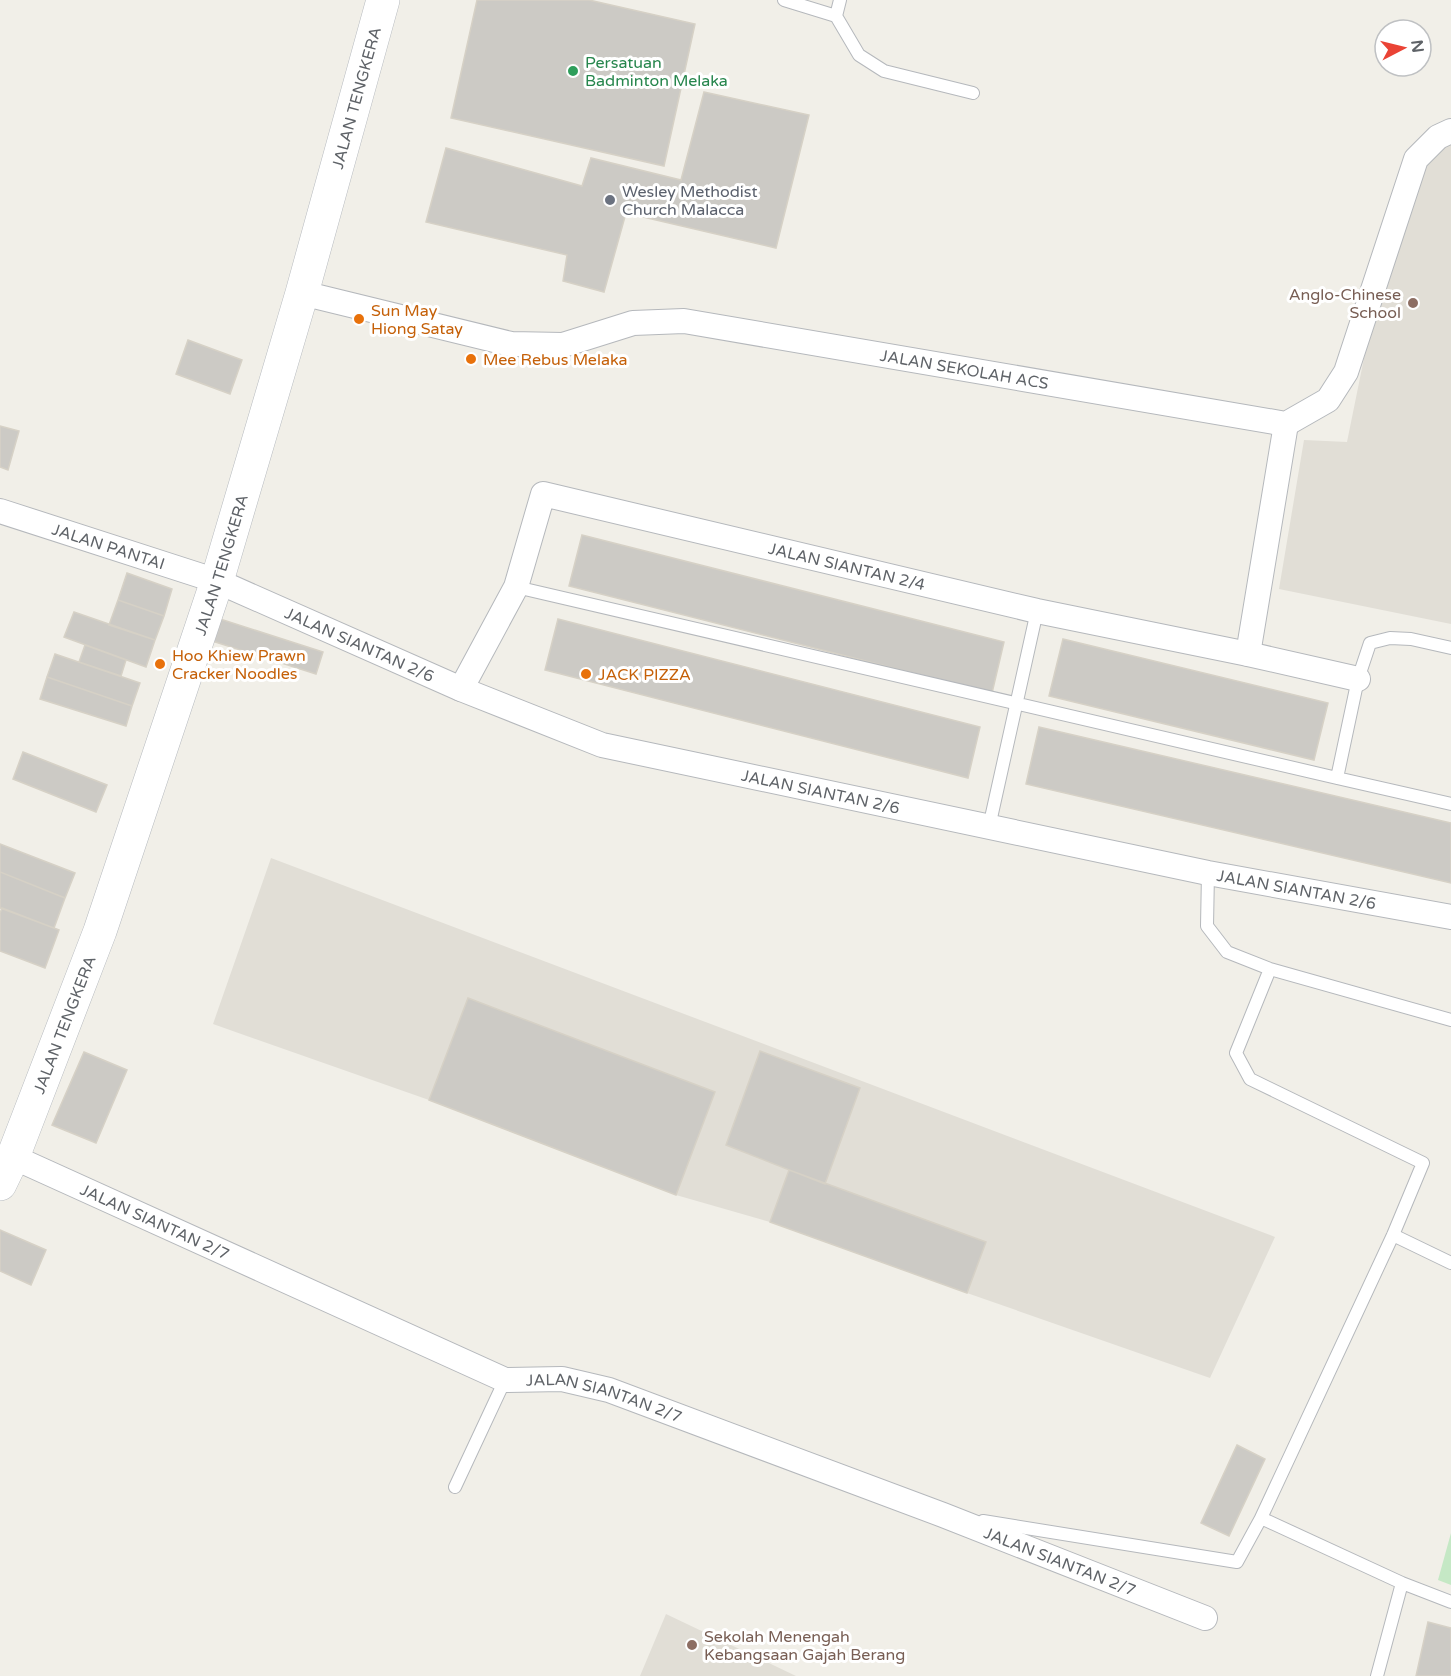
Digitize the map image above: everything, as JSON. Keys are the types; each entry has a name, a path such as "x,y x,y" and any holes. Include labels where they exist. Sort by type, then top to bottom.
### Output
{"main road":[{"name":"JALAN TENGKERA","path":"6,1170 100,931 217,581 302,293 383,0"}],"street":[{"path":"1248,654 1286,424 1328,400 1346,372 1416,159 1438,137 1451,131"},
{"name":"JALAN SEKOLAH ACS","path":"302,293 511,344 563,345 633,322 684,321 1286,424"},
{"name":"JALAN SIANTAN 2/4","path":"461,689 516,587 543,494 1038,611 1358,679"},
{"name":"JALAN PANTAI","path":"0,511 217,581"},
{"name":"JALAN SIANTAN 2/6","path":"217,581 461,689 602,745 1208,873 1451,917"},
{"name":"JALAN SIANTAN 2/7","path":"6,1170 505,1380 562,1379 609,1390 943,1515 1205,1618"}],"lane":[{"path":"784,0 836,16 859,55 884,71 973,93"},
{"path":"836,16 840,0"},
{"path":"516,587 1451,804"},
{"path":"989,827 1038,611"},
{"path":"1337,778 1358,679 1370,643 1390,638 1411,639 1451,648"},
{"path":"1208,873 1207,926 1227,952 1270,969 1451,1020"},
{"path":"943,1515 1237,1562 1261,1518 1393,1235 1423,1163 1250,1079 1236,1053 1270,969"},
{"path":"1393,1235 1451,1263"},
{"path":"455,1487 505,1380"},
{"path":"1261,1518 1402,1583 1451,1602"},
{"path":"1377,1676 1402,1583"}],"shaded area":[{"name":"Anglo-Chinese School","path":"1451,144 1451,624 1279,589 1304,440 1347,442 1403,166"},
{"path":"271,858 1275,1237 1210,1378 770,1222 676,1195 429,1100 213,1024"},
{"name":"Sekolah Menengah Kebangsaan Gajah Berang","path":"666,1614 796,1676 640,1676"}],"green space":[{"path":"1451,1533 1451,1585 1438,1580"}],"building":[{"name":"Persatuan Badminton Melaka","path":"477,0 589,0 695,24 664,166 451,118"},
{"name":"Wesley Methodist Church Malacca","path":"704,92 809,115 776,248 626,213 604,292 563,281 567,255 426,222 446,148 582,186 591,158 681,180"},
{"path":"188,340 242,360 230,394 176,374"},
{"path":"0,426 19,431 8,470 0,467"},
{"path":"582,535 1004,642 992,693 569,586"},
{"path":"127,573 172,589 164,616 118,600"},
{"path":"118,600 164,616 155,640 109,625"},
{"path":"74,612 155,640 146,667 64,637"},
{"path":"217,618 323,652 316,674 209,640"},
{"path":"558,619 980,727 968,778 545,670"},
{"path":"1063,639 1328,703 1314,760 1049,696"},
{"path":"85,645 126,660 121,676 79,662"},
{"path":"55,654 140,683 132,706 47,677"},
{"path":"47,677 132,706 126,726 40,699"},
{"path":"1039,727 1451,823 1451,883 1026,784"},
{"path":"23,752 107,785 96,812 13,779"},
{"path":"0,844 75,873 65,898 0,872"},
{"path":"0,872 65,898 54,928 0,908"},
{"path":"2,908 59,930 45,968 0,951"},
{"path":"468,998 715,1092 676,1195 429,1100"},
{"path":"760,1051 860,1088 825,1184 726,1145"},
{"path":"84,1052 127,1070 96,1143 52,1125"},
{"path":"789,1170 986,1242 967,1293 770,1222"},
{"path":"0,1230 46,1250 31,1285 0,1271"},
{"path":"1237,1445 1265,1459 1229,1536 1201,1523"},
{"path":"1428,1622 1451,1628 1451,1676 1416,1676"}],"place":[{"name":"Persatuan Badminton Melaka","path":"573,71"},
{"name":"Wesley Methodist Church Malacca","path":"610,200"},
{"name":"Anglo-Chinese School","path":"1413,303"},
{"name":"Sun May Hiong Satay","path":"359,319"},
{"name":"Mee Rebus Melaka","path":"471,359"},
{"name":"Hoo Khiew Prawn Cracker Noodles","path":"160,664"},
{"name":"JACK PIZZA","path":"586,674"},
{"name":"Sekolah Menengah Kebangsaan Gajah Berang","path":"692,1645"}]}
